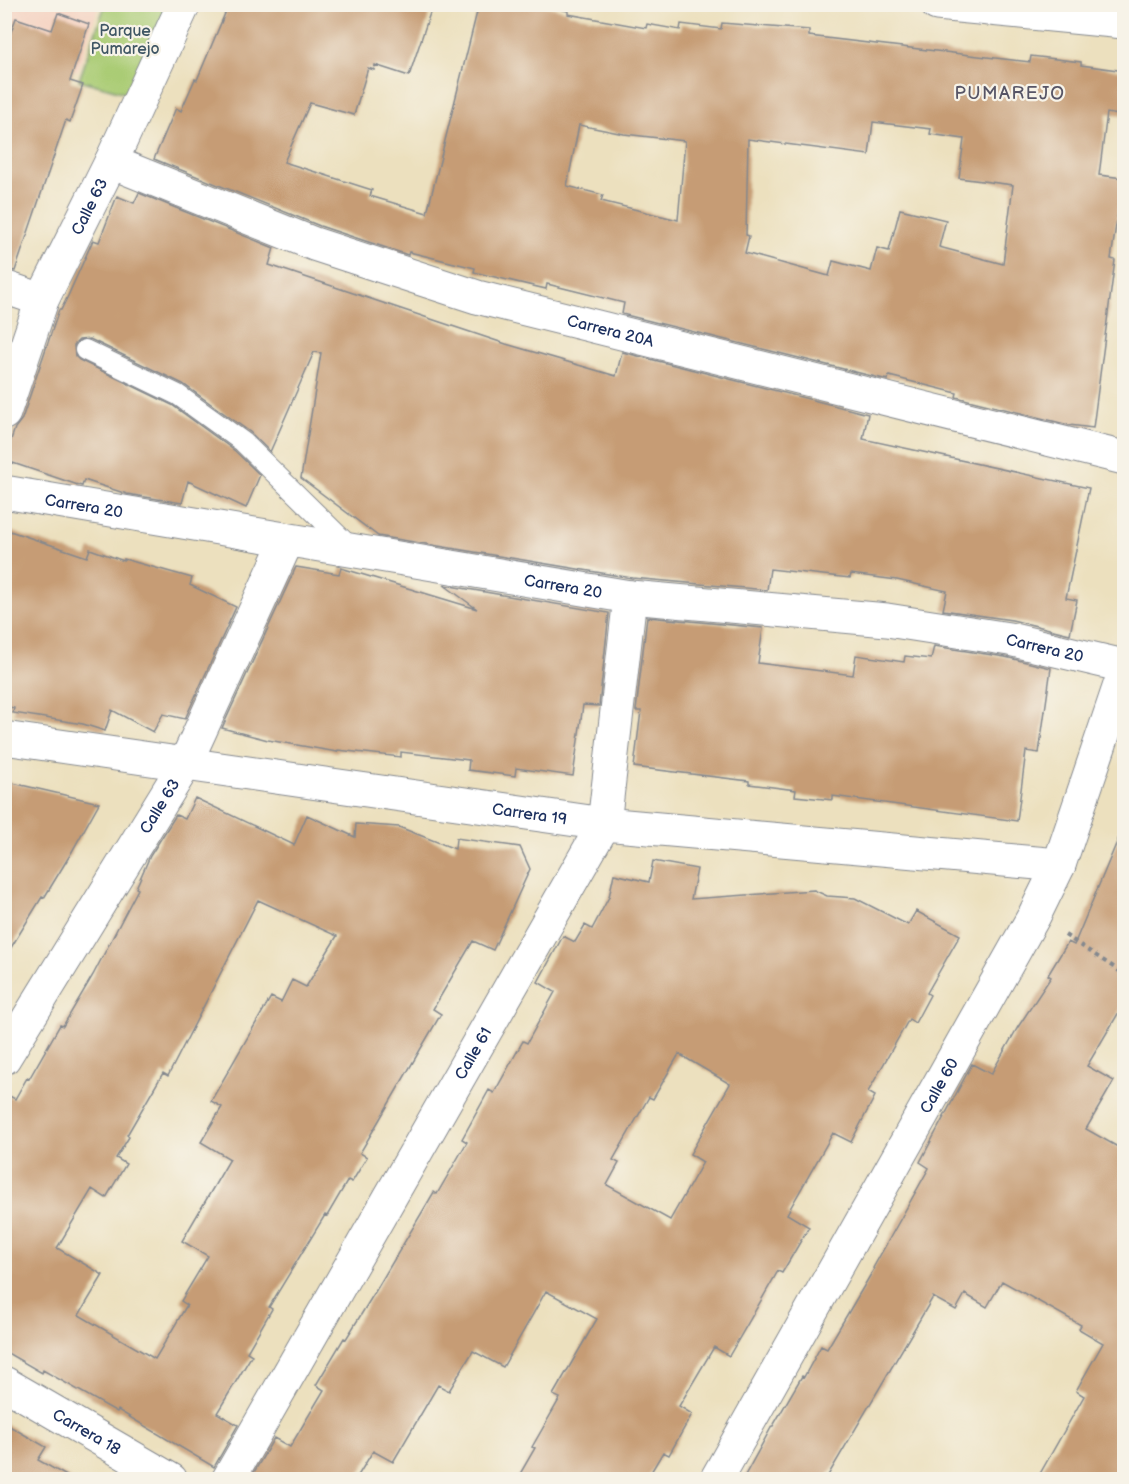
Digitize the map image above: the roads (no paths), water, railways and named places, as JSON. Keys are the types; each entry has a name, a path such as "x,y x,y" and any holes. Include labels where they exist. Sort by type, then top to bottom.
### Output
{"street":[{"name":"Calle 63","path":"4,413 42,300 111,162 184,4"},
{"path":"937,4 1125,22"},
{"name":"Carrera 20A","path":"111,162 314,244 477,297 1125,458"},
{"path":"4,287 42,300"},
{"name":"Carrera 20","path":"4,492 630,597 887,620 1009,639 1125,666"},
{"name":"Calle 63","path":"4,1058 185,764 287,540"},
{"name":"Calle 61","path":"228,1479 604,824 630,597"},
{"name":"Calle 60","path":"716,1479 1034,916 1059,865 1125,673"},
{"name":"Carrera 19","path":"4,738 604,824 1059,865"},
{"name":"Carrera 18","path":"4,1383 171,1479"}],"lane":[{"path":"85,350 178,395 243,442 355,552"}],"district":[{"name":"PUMAREJO","path":"1010,93"}],"park label":[{"name":"Parque Pumarejo","path":"125,39"}]}
